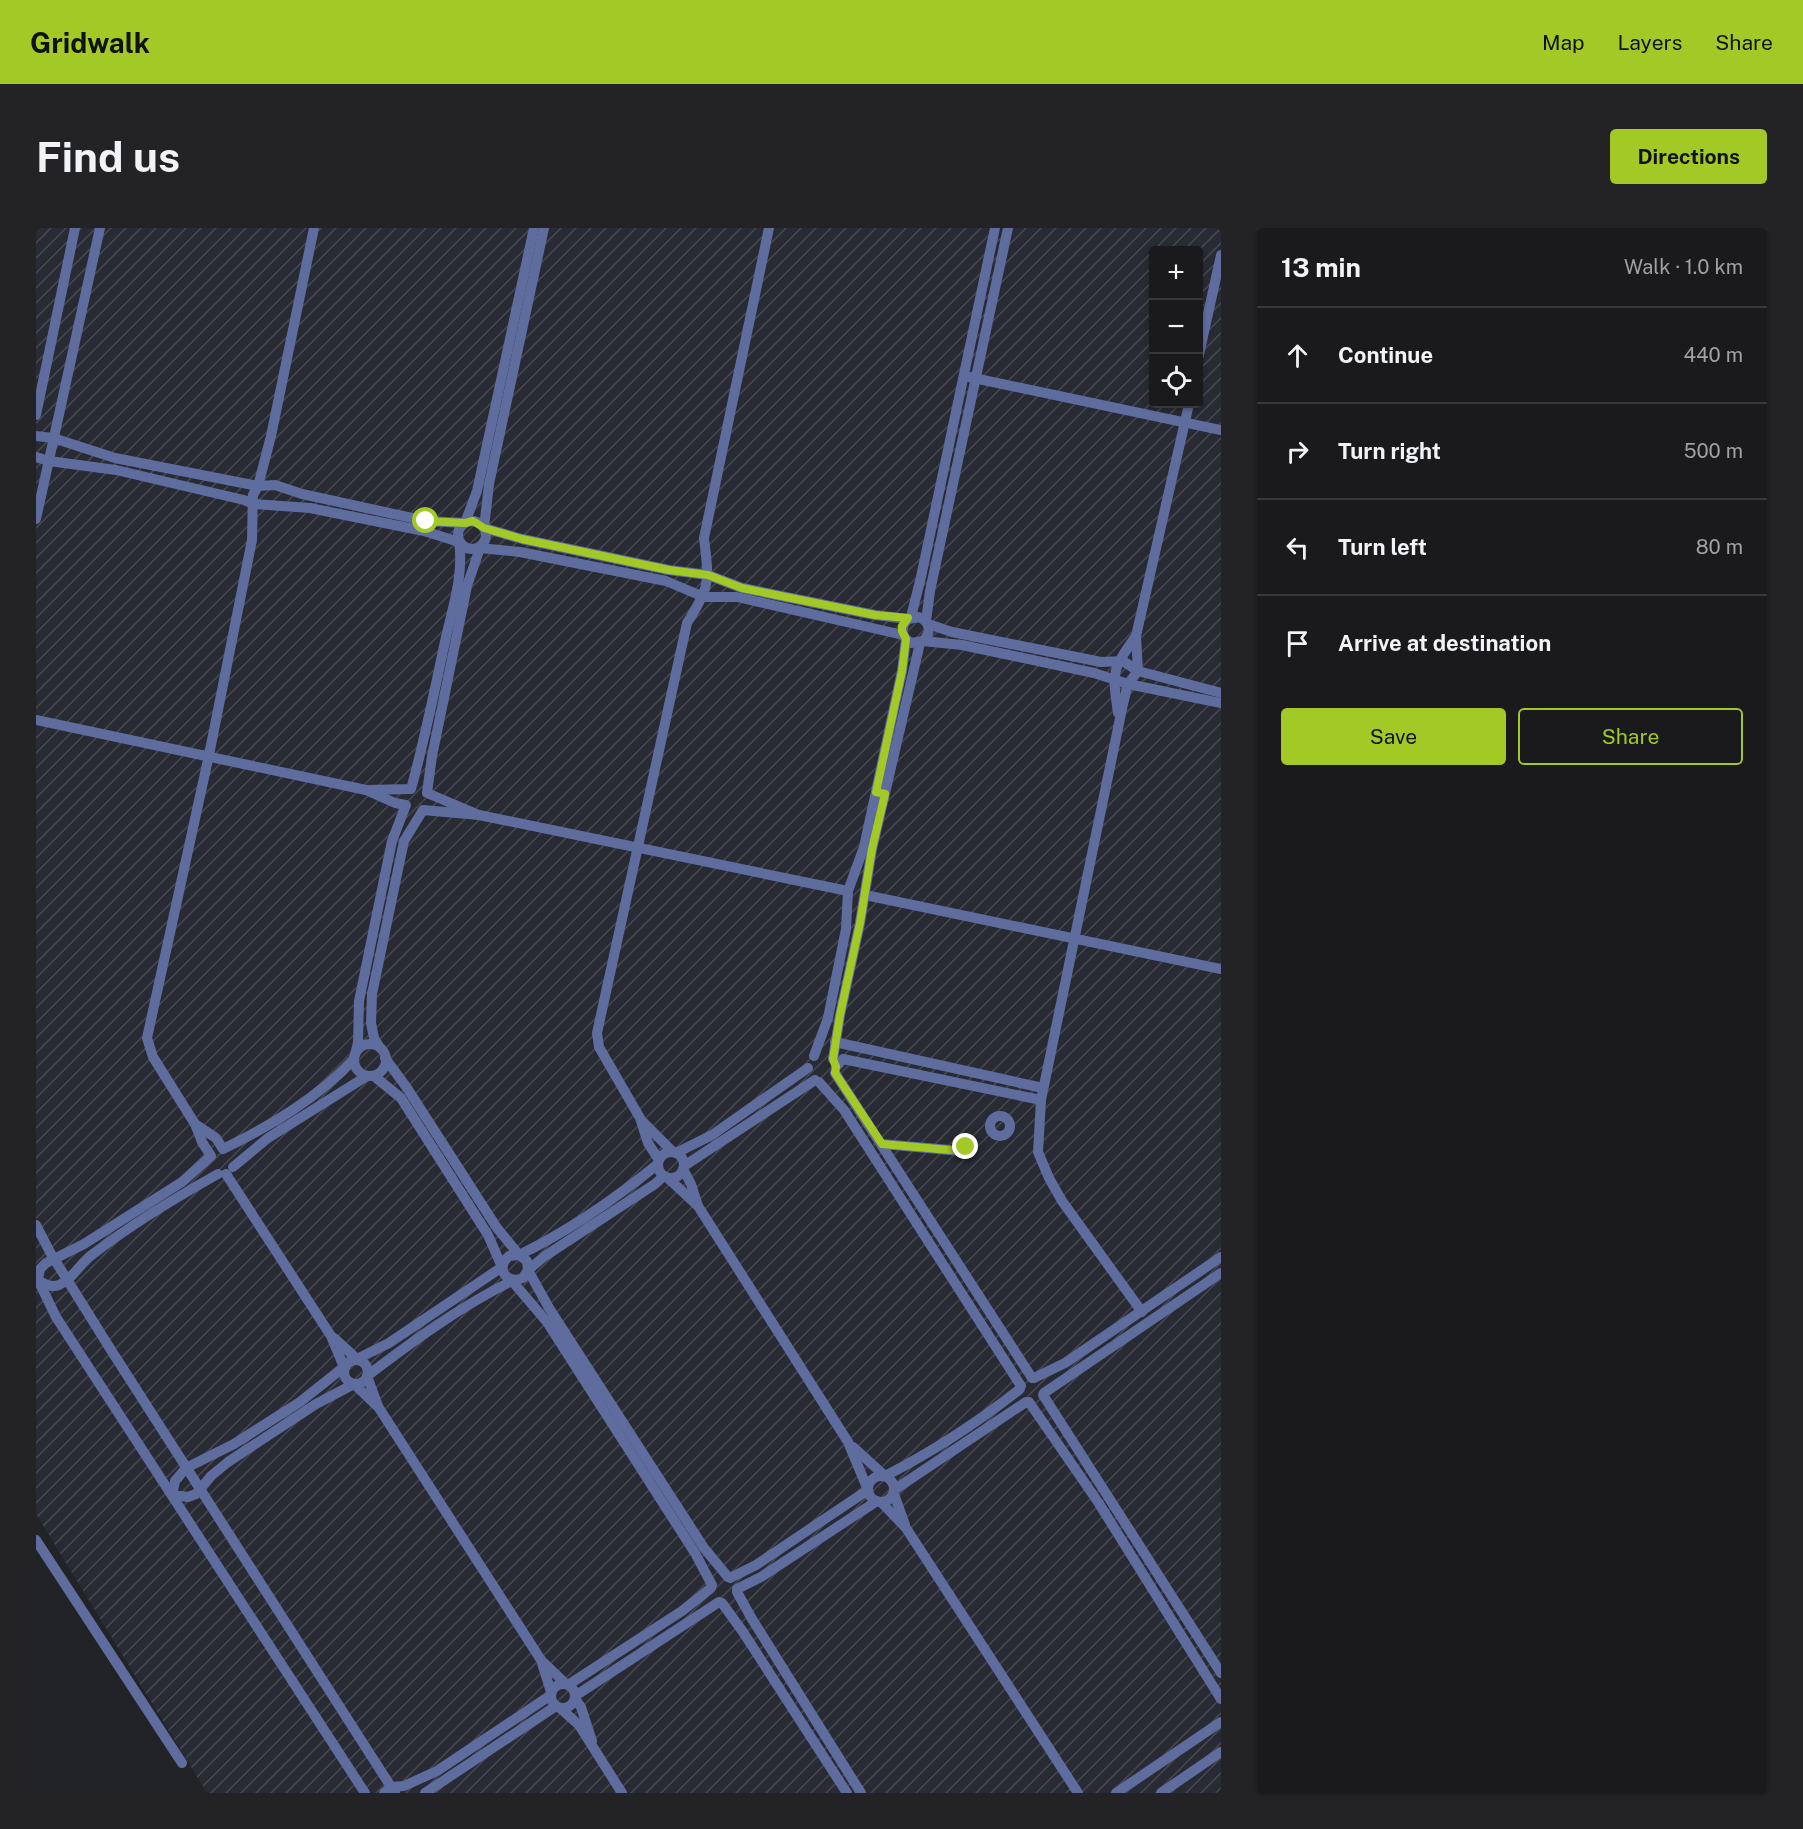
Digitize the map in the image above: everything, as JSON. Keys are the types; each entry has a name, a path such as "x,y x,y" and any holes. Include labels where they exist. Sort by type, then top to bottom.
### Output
{"street":[{"path":"36,415 75,228"},
{"path":"36,519 99,228"},
{"path":"314,228 271,436 258,486 253,495 252,540 209,755 147,1038 153,1057 195,1124 201,1142 211,1156 210,1166 226,1171 331,1336 344,1367 344,1377 379,1408"},
{"path":"532,261 534,228"},
{"path":"544,228 532,261 510,365 489,484 484,528 486,537 467,586 432,756 427,793 429,802 404,841 372,994 371,1023 374,1038 385,1058 407,1088 497,1228 526,1261 528,1270 556,1327 686,1531 711,1586 713,1598 720,1603 743,1632 847,1793"},
{"path":"698,1206 659,1171 658,1162 648,1143 640,1118 599,1047 597,1034 687,623 704,597 708,575 704,538 769,228"},
{"path":"995,228 963,376 937,529 927,622 928,635 922,642 864,847 848,891 846,929 828,1018 808,1068 809,1073 844,1110 967,1301 1020,1388 1021,1396 1028,1402 1102,1500 1221,1673"},
{"path":"835,1066 835,1042 865,895 880,793 902,671 904,637 902,626 909,618 937,529 975,378 1008,228"},
{"path":"1199,354 1221,255"},
{"path":"510,365 477,491 465,523 459,530 461,553 458,581 423,745 411,789 406,796 406,805 392,841 359,1001 358,1044 355,1057 357,1070 371,1076 401,1098 488,1234 504,1275 556,1327"},
{"path":"963,376 1221,430"},
{"path":"1142,1312 1062,1201 1038,1152 1043,1088 1128,684 1138,671 1136,636 1188,408"},
{"path":"36,436 53,438 115,458 258,486 275,485 302,494 426,521 465,523 473,521 484,528 522,539 669,570 708,575 742,588 875,615 919,617 952,632 1033,654 1128,684 1221,703"},
{"path":"36,457 49,461 116,470 253,504 310,508 424,531 459,542 471,550 480,548 520,552 666,581 704,597 737,597 904,637 911,643 962,645 1101,662 1123,661 1138,671 1221,693"},
{"path":"1120,722 1113,679 1118,661 1136,636"},
{"path":"36,720 366,790 406,805 416,812 423,810 478,815 848,891"},
{"path":"366,790 418,788 478,815"},
{"path":"865,895 1221,969"},
{"path":"835,1042 1043,1088"},
{"path":"365,1793 56,1317 37,1279 40,1269 54,1258 84,1244 182,1182 214,1152 258,1132 313,1096 337,1078 363,1046 380,1048"},
{"path":"814,1056 826,1054 835,1066 977,1294 1033,1378 1043,1385 1044,1394 1102,1500 1221,1699"},
{"path":"37,1279 50,1286 57,1286 67,1280 93,1254 187,1191 226,1171 268,1138 383,1069 385,1058"},
{"path":"172,1495 188,1497 200,1490 211,1476 228,1462 316,1404 364,1381 367,1376 394,1355 491,1291 523,1278 528,1270 545,1256 655,1184 666,1177 679,1175 683,1167 817,1081 828,1081 835,1066 843,1059 1041,1100"},
{"path":"172,1495 175,1481 186,1468 244,1438 300,1402 349,1361 389,1343 502,1267 503,1262 509,1256 519,1255 551,1239 643,1176 664,1154 674,1152 712,1135 808,1068"},
{"path":"313,1096 320,1106"},
{"path":"640,1118 682,1158 683,1167 698,1206 848,1442 870,1496 906,1528 1078,1793"},
{"path":"195,1124 216,1138 223,1149 233,1155 226,1171"},
{"path":"882,1144 961,1151 966,1147"},
{"path":"36,1225 67,1280 390,1791 437,1771 551,1693 559,1684 567,1685 682,1611 720,1577 729,1578 756,1564 868,1490 870,1481 874,1478 885,1476 921,1457 996,1408 1026,1380 1065,1363 1221,1257"},
{"path":"424,1793 558,1707 567,1707 575,1698 720,1603 732,1601 737,1590 879,1502 889,1500 894,1492 1028,1402 1036,1402 1044,1394 1221,1273"},
{"path":"967,1301 977,1294"},
{"path":"331,1336 366,1365 367,1376 379,1408 541,1659 573,1690 588,1724 594,1750"},
{"path":"848,1442 891,1480 906,1528"},
{"path":"686,1531 734,1581 752,1619 861,1793"},
{"path":"36,1540 182,1763"},
{"path":"541,1659 552,1701 579,1725 622,1793"},
{"path":"1116,1793 1221,1722"},
{"path":"1161,1793 1221,1752"}],"shaded area":[{"path":"36,228 1221,228 1221,1793 207,1793 36,1514"}],"route":[{"path":"426,521 478,522 484,528 522,539 669,570 708,575 742,588 875,615 908,618 902,626 906,639 902,671 876,792 885,794 872,849 833,1059 836,1067 835,1073 882,1144 961,1151 966,1147"}]}
